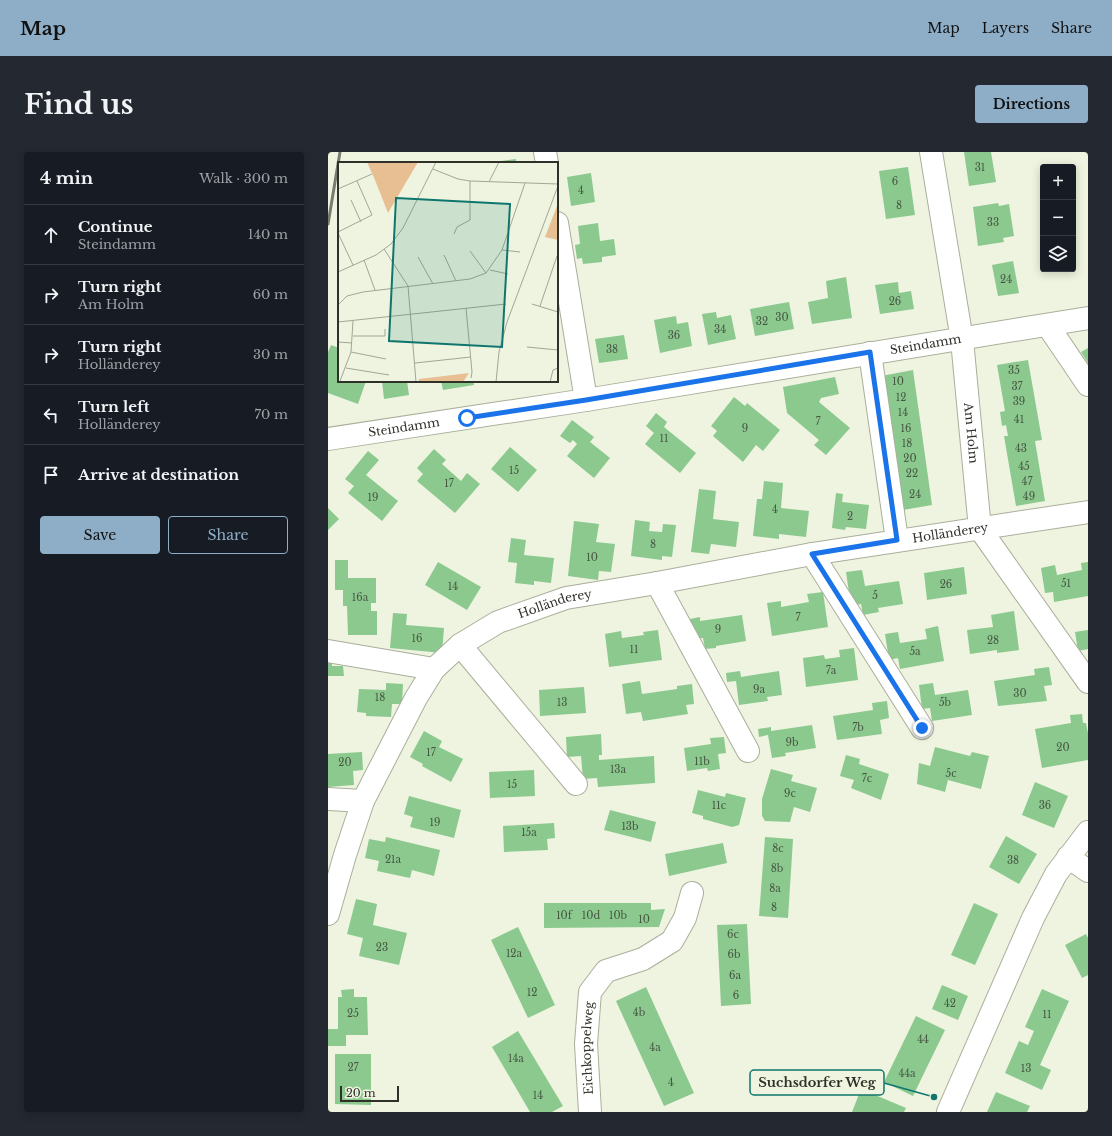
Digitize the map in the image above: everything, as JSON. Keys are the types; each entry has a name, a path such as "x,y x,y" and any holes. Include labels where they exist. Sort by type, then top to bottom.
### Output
{"street":[{"path":"545,152 547,162"},
{"name":"Am Holm","path":"931,152 962,340 980,529 1088,682"},
{"path":"558,229 586,400"},
{"name":"Steindamm","path":"328,439 586,400 870,352 962,340 1088,318"},
{"path":"1048,326 1088,385"},
{"path":"870,352 897,540"},
{"name":"Holländerey","path":"328,914 345,855 363,801 416,698 434,669 460,645 498,622 566,598 657,583 812,554 1088,512"},
{"path":"812,554 922,728"},
{"path":"657,583 748,751"},
{"path":"460,645 576,784"},
{"path":"328,651 434,669"},
{"path":"328,799 363,801"},
{"path":"948,1112 1033,918 1056,874 1088,832"},
{"path":"1068,857 1088,871"},
{"name":"Eichkoppelweg","path":"590,1112 586,1044 590,992 606,971 643,959 672,941 685,918 692,893"}],"building":[{"path":"964,152 991,152 996,182 969,186"},
{"path":"516,159 516,162 494,162"},
{"path":"908,167 915,215 886,219 879,171"},
{"path":"591,173 595,202 571,206 567,177"},
{"path":"998,203 999,206 1009,204 1014,236 1003,238 1004,242 978,246 973,207"},
{"path":"598,223 600,241 614,239 616,255 602,257 602,262 583,264 582,258 577,259 575,245 580,244 578,226"},
{"path":"1013,261 1019,293 998,296 992,265"},
{"path":"846,277 852,318 812,324 808,302 828,298 826,281"},
{"path":"898,282 899,293 911,291 914,309 880,314 875,285"},
{"path":"789,302 794,329 755,336 750,309"},
{"path":"716,312 717,318 731,315 736,339 708,345 702,314"},
{"path":"676,316 677,324 688,322 692,346 660,353 654,320"},
{"path":"624,335 628,359 599,363 595,339"},
{"path":"331,345 338,348 338,382 366,382 358,404 328,393 328,352"},
{"path":"1088,348 1088,363 1081,352"},
{"path":"1028,360 1042,440 1035,441 1045,501 1016,506 1004,436 1008,436 1006,425 1002,426 1000,412 1005,411 997,365"},
{"path":"913,370 932,505 903,510 881,376"},
{"path":"835,377 839,394 821,398 819,402 850,428 826,455 814,445 819,440 787,413 783,387"},
{"path":"382,382 407,382 409,395 384,399"},
{"path":"441,382 473,382 474,385 443,390"},
{"path":"734,397 745,406 747,403 780,430 763,451 756,445 743,462 713,436 717,431 711,426"},
{"path":"656,413 667,422 664,427 696,453 680,473 645,444 654,433 646,426"},
{"path":"572,420 594,437 590,442 610,458 594,478 567,456 577,444 573,440 570,443 560,436"},
{"path":"510,447 537,470 518,492 491,469"},
{"path":"434,449 446,460 442,464 461,481 467,473 480,484 455,513 417,481 423,474 417,468"},
{"path":"368,451 379,460 366,475 398,501 382,521 348,493 354,486 345,479"},
{"path":"764,481 783,483 781,508 809,511 806,537 779,534 779,539 753,536 757,499 762,499"},
{"path":"699,489 716,491 713,519 739,522 736,547 711,544 709,554 691,552"},
{"path":"836,493 843,494 842,502 869,505 866,529 846,527 845,530 832,528"},
{"path":"328,508 339,519 328,530"},
{"path":"635,520 650,522 649,531 662,532 663,524 676,525 672,557 662,556 662,560 631,556"},
{"path":"574,521 599,524 596,542 615,544 611,572 599,571 598,580 568,576"},
{"path":"511,538 526,540 524,555 554,558 551,583 534,581 534,585 515,583 517,563 508,562"},
{"path":"335,560 348,560 348,578 376,578 376,603 371,603 371,611 377,611 377,635 348,635 347,606 343,606 343,590 335,590"},
{"path":"438,562 481,587 467,610 425,585"},
{"path":"1088,562 1088,596 1054,602 1053,592 1045,593 1041,568 1055,565 1057,575 1082,570 1081,563"},
{"path":"964,567 967,594 927,600 924,573"},
{"path":"862,570 865,586 899,581 903,604 878,608 879,612 863,615 861,604 851,606 846,572"},
{"path":"823,592 828,627 772,636 767,603 781,601 781,607 809,602 807,594"},
{"path":"1014,611 1019,650 997,653 997,650 970,654 967,630 993,627 991,615"},
{"path":"393,613 407,614 406,625 444,628 442,653 390,648"},
{"path":"742,615 746,641 705,649 703,638 693,639 690,619 700,617 700,621"},
{"path":"938,626 944,661 900,669 898,658 889,660 885,634 898,632 900,643 927,639 925,629"},
{"path":"658,630 662,660 609,667 605,634 621,631 622,638 644,635 643,632"},
{"path":"1088,630 1088,649 1078,651 1075,632"},
{"path":"854,648 858,680 806,687 803,658 824,655 825,659 840,657 839,650"},
{"path":"328,662 332,662 332,666 343,666 344,676 328,676"},
{"path":"1049,667 1052,685 1044,686 1047,701 998,706 994,681 1035,675 1034,669"},
{"path":"740,671 741,677 779,671 782,695 767,697 768,701 739,705 736,681 727,682 726,673"},
{"path":"640,681 642,694 677,689 677,686 692,684 694,704 686,705 688,714 643,721 641,712 626,714 622,684"},
{"path":"386,683 403,684 402,704 392,704 391,717 366,716 366,713 357,712 359,689 386,690"},
{"path":"933,683 935,695 968,690 972,715 932,721 930,708 922,709 919,685"},
{"path":"584,687 586,713 540,716 539,690"},
{"path":"887,701 889,718 880,720 882,734 837,740 833,716 873,710 872,703"},
{"path":"1082,714 1083,723 1086,723 1088,733 1088,760 1042,768 1035,729 1071,723 1070,715"},
{"path":"812,725 816,748 785,753 786,756 772,758 768,735 759,737 758,729 771,727 771,731"},
{"path":"424,731 442,741 439,747 463,759 451,782 422,766 423,764 410,757"},
{"path":"601,734 602,755 599,755 599,760 654,756 655,783 598,787 597,778 583,779 581,756 567,757 566,737"},
{"path":"724,737 726,753 718,754 720,769 708,771 707,768 687,771 684,748 711,744 710,738"},
{"path":"935,747 970,756 972,752 989,756 981,789 948,780 945,792 917,784 919,763 930,766"},
{"path":"362,752 363,770 353,771 354,785 328,787 328,754"},
{"path":"846,755 860,759 859,764 889,774 881,800 851,788 854,780 840,776"},
{"path":"771,769 793,775 791,781 817,788 810,812 794,807 790,822 765,821 762,816 762,799"},
{"path":"534,770 535,796 490,798 489,772"},
{"path":"1035,782 1068,796 1054,828 1022,815"},
{"path":"698,790 725,797 726,793 746,798 739,825 732,827 703,819 703,816 692,813"},
{"path":"409,796 461,810 454,838 410,827 413,817 404,814"},
{"path":"610,810 656,822 651,842 604,830"},
{"path":"554,823 555,838 547,839 548,850 504,852 503,826"},
{"path":"1006,836 1037,854 1019,884 989,867"},
{"path":"386,837 440,850 434,876 412,870 410,878 377,871 379,861 365,858 369,839 385,842"},
{"path":"765,837 793,839 788,918 759,916"},
{"path":"723,843 727,863 669,876 665,854"},
{"path":"356,899 377,904 373,925 407,933 399,965 359,956 363,938 347,934"},
{"path":"544,903 651,903 651,910 665,909 659,927 544,928"},
{"path":"974,903 998,914 975,965 951,955"},
{"path":"747,924 751,1004 721,1006 717,925"},
{"path":"518,927 555,1005 528,1018 491,940"},
{"path":"1086,934 1088,938 1088,975 1082,978 1065,945"},
{"path":"942,985 968,996 958,1020 932,1009"},
{"path":"646,987 694,1093 664,1106 616,1001"},
{"path":"354,989 354,997 367,997 368,1035 346,1035 346,1046 328,1046 328,1029 338,1029 338,997 342,997 341,990"},
{"path":"1042,989 1069,1001 1040,1065 1051,1070 1042,1090 1005,1073 1019,1041 1028,1045 1034,1031 1025,1027"},
{"path":"916,1016 945,1030 913,1096 884,1082"},
{"path":"518,1031 563,1106 552,1112 530,1112 492,1047"},
{"path":"335,1054 371,1054 371,1105 335,1104"},
{"path":"861,1089 906,1108 904,1112 852,1112"},
{"path":"996,1092 1030,1106 1027,1112 987,1112"}],"railway":[{"path":"338,162 340,152"},
{"path":"328,224 338,164"}],"place":[{"name":"Suchsdorfer Weg","path":"934,1097"}],"route":[{"path":"467,418 586,400 870,352 897,540 812,554 922,728"}]}
